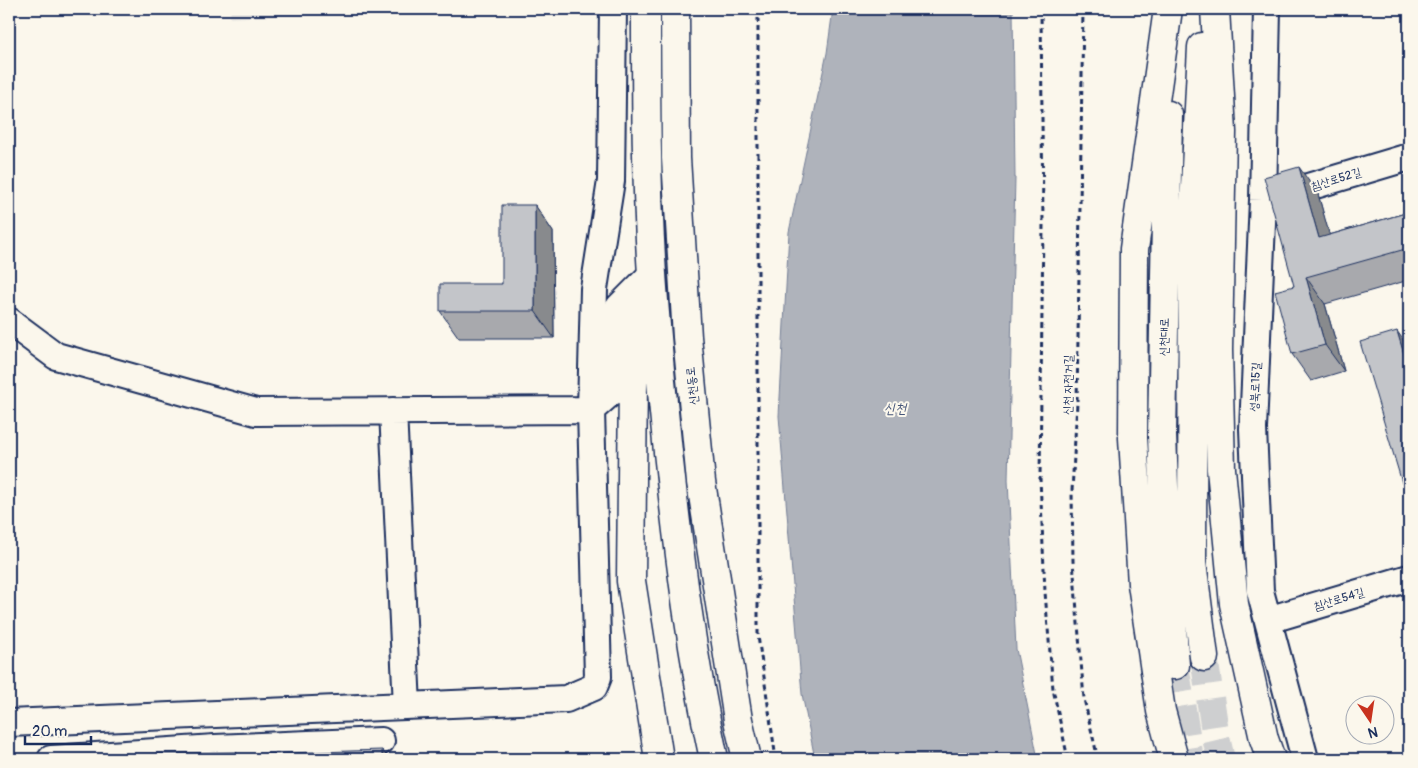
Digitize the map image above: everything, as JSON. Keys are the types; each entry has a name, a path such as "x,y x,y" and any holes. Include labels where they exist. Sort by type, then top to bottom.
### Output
{"main road":[{"path":"646,9 646,124 652,274 674,510 690,626 714,759"},
{"name":"신천동로","path":"675,9 676,158 688,347 701,482 738,720 747,759"},
{"path":"1169,9 1134,249 1133,438 1142,584 1161,711 1174,759"},
{"name":"신천대로","path":"1169,9 1162,435 1167,563 1175,665"},
{"path":"1204,9 1193,230 1192,562 1204,657"},
{"path":"1215,9 1222,132 1218,350 1221,469 1234,604 1264,740 1271,759"},
{"path":"652,274 633,380 631,581 659,759"}],"street":[{"path":"9,723 566,700 594,687 598,677 591,410 594,289 611,181 613,9"},
{"name":"성북로15길","path":"1267,9 1263,200 1253,429 1260,591 1305,759"},
{"name":"침산로52길","path":"1263,200 1409,157"},
{"path":"9,321 56,356 256,412 591,410 616,388 619,306 652,274"},
{"path":"393,411 407,706"},
{"name":"침산로54길","path":"1268,620 1409,578"},
{"path":"51,759 214,748 381,741"}],"path":[{"path":"758,9 758,636 776,759"},
{"path":"1040,9 1043,224 1040,478 1044,592 1053,689 1068,759"},
{"name":"신천 자전거길","path":"1084,9 1077,403 1072,492 1074,561 1084,699 1098,759"}],"shaded area":[{"path":"231,9 434,9 230,18"}],"water":[{"name":"신천","path":"833,9 1013,9 1015,178 1008,480 1016,649 1038,759 815,759 802,694 779,416 789,232 827,53"}],"building":[{"path":"1299,167 1319,238 1409,212 1409,248 1306,277 1325,345 1292,354 1275,291 1294,286 1264,177"},
{"path":"502,205 535,205 535,311 440,311 440,284 502,284"},
{"path":"1397,331 1409,371 1409,484 1403,486 1360,342"},
{"path":"382,750 382,759 255,759 255,754"},
{"path":"236,752 236,759 9,759 9,756"}],"tunnel":[{"path":"1204,657 1221,759"},
{"path":"1175,665 1190,759"}]}
